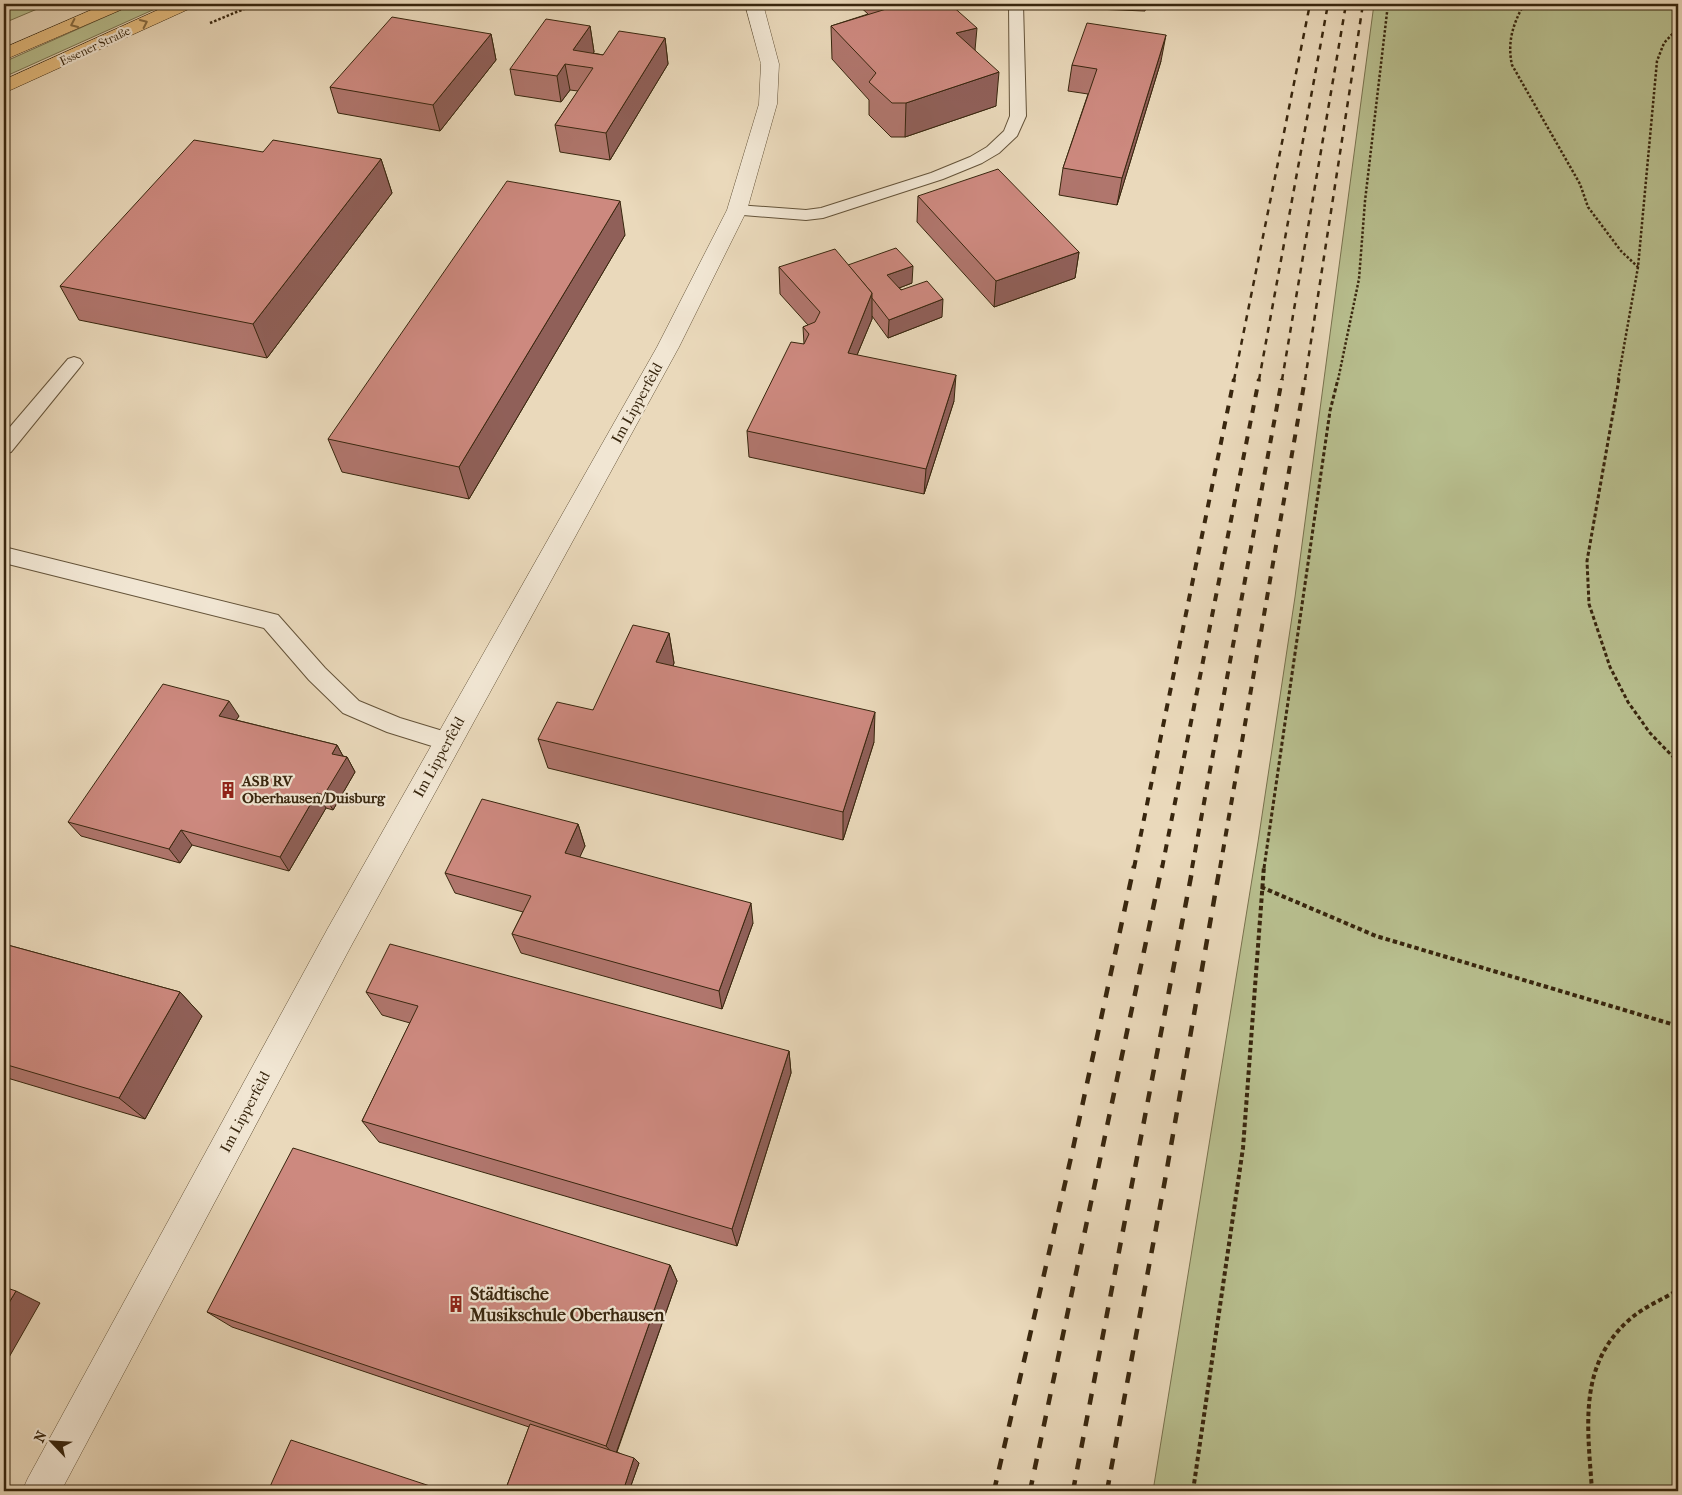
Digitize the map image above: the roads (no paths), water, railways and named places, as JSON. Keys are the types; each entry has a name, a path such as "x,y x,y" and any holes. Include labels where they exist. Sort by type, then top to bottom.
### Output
{"main road":[{"name":"Essener Straße","path":"4,56 119,4"},
{"name":"Essener Straße","path":"4,87 185,4"}],"street":[{"name":"Im Lipperfeld","path":"41,1491 330,956 668,347 737,210 761,131 768,104 770,84 770,64 754,4"}],"lane":[{"path":"737,210 806,214 823,213 937,176 976,160 993,150 1011,133 1018,116 1016,4"},
{"path":"4,447 74,363"},
{"path":"4,555 271,621 317,674 351,707 395,726 448,742"}],"railway":[{"path":"1234,380 1310,4"},
{"path":"1259,380 1328,4"},
{"path":"1282,380 1346,4"},
{"path":"1305,380 1363,4"},
{"path":"1134,868 1234,379"},
{"path":"1162,868 1259,379"},
{"path":"1192,868 1282,379"},
{"path":"1220,868 1305,379"},
{"path":"994,1491 1072,1153 1134,866"},
{"path":"1030,1491 1162,866"},
{"path":"1073,1491 1193,866"},
{"path":"1107,1491 1165,1180 1220,866"}],"place":[{"name":"ASB RV Oberhausen/Duisburg","path":"228,790"},
{"name":"Städtische Musikschule Oberhausen","path":"456,1304"}]}
